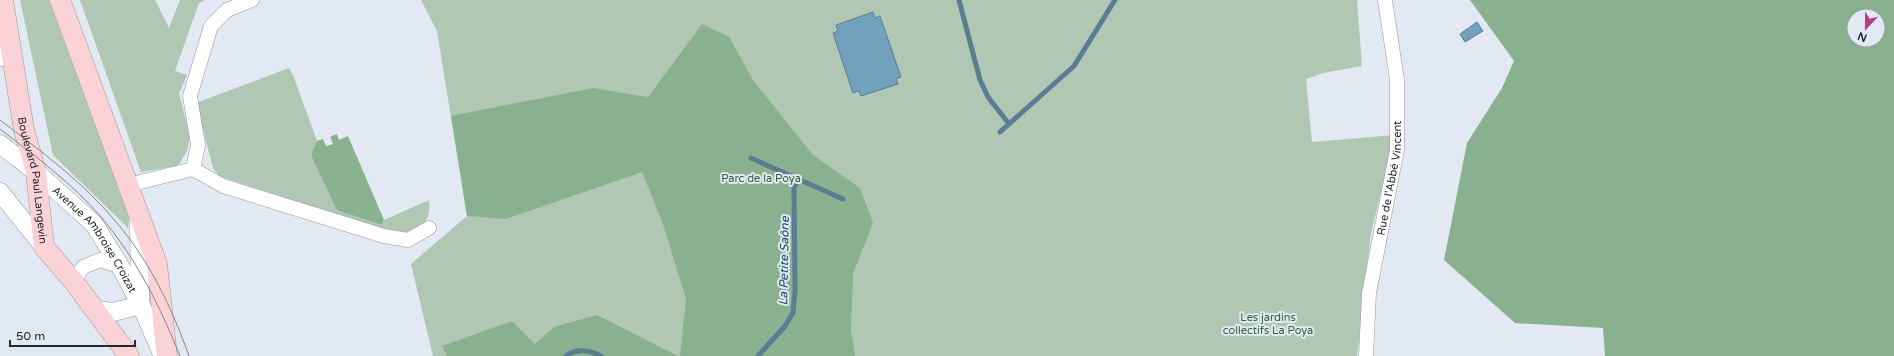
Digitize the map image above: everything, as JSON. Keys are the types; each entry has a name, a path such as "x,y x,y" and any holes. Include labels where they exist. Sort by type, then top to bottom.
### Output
{"main road":[{"name":"Boulevard Paul Langevin","path":"3,0 24,130 36,172 44,247 74,282 129,356"},
{"path":"60,0 157,264 167,356"}],"street":[{"path":"193,169 198,145 190,96 211,26 227,10 252,0"},
{"name":"Rue de l'Abbé Vincent","path":"1366,356 1369,293 1397,150 1397,80 1385,0"},
{"path":"0,57 9,33"},
{"name":"Avenue Ambroise Croizat","path":"0,144 36,172 94,224 120,266 140,305 163,356"},
{"path":"128,185 193,169 223,186 384,236 408,240 429,228"},
{"path":"0,192 44,247"},
{"path":"94,310 113,312 140,305 139,218"},
{"path":"74,282 82,267 100,260 120,266"}],"green space":[{"path":"20,0 49,0 129,218 128,228 53,155"},
{"path":"80,0 155,0 169,28 180,0 205,0 199,3 175,71 187,75 179,94 190,136 187,151 178,166 141,172"},
{"name":"Parc de la Poya","path":"421,0 1357,0 1362,66 1323,73 1306,79 1312,142 1395,135 1371,233 1357,356 433,356 411,264 467,216 437,31"},
{"path":"1470,0 1894,0 1894,356 1605,356 1603,328 1515,323 1444,260 1467,143 1502,88 1514,61"},
{"path":"702,24 729,37 753,80 813,155 860,188 873,223 853,274 851,330 855,356 680,356 686,299 663,224 642,172 506,219 467,216 451,116 593,88 648,97"},
{"path":"289,68 293,75 317,141 311,156 382,225 384,220 429,200 428,215 426,221 422,225 417,229 397,235 219,176 213,168 196,103"},
{"path":"337,134 339,140 348,136 384,220 382,225 337,210 311,155 317,141 323,139 326,146 333,144 330,137"},
{"path":"597,315 678,356 447,356 442,346 512,321 535,344 554,327"}],"water":[{"path":"873,12 875,18 880,16 901,77 896,79 898,84 861,96 859,91 853,93 833,33 838,31 836,25"},
{"path":"1477,22 1483,31 1465,42 1460,34"}],"waterway":[{"path":"959,0 980,80 988,97 1009,124"},
{"name":"La Petite Saône","path":"1000,132 1074,66 1115,0"},
{"name":"La Petite Saône","path":"751,158 843,199"},
{"name":"La Petite Saône","path":"758,356 785,326 793,313 795,291 794,188 798,178"},
{"name":"La Petite Saône","path":"566,356 570,353 579,351 592,352 601,356"}],"tram line":[{"path":"0,120 91,194 117,223 140,253 159,286 175,320 189,356"},
{"path":"0,129 66,181 90,205 114,233 146,283 180,356"}],"park label":[{"name":"Les jardins collectifs La Poya","path":"1268,323"}]}
